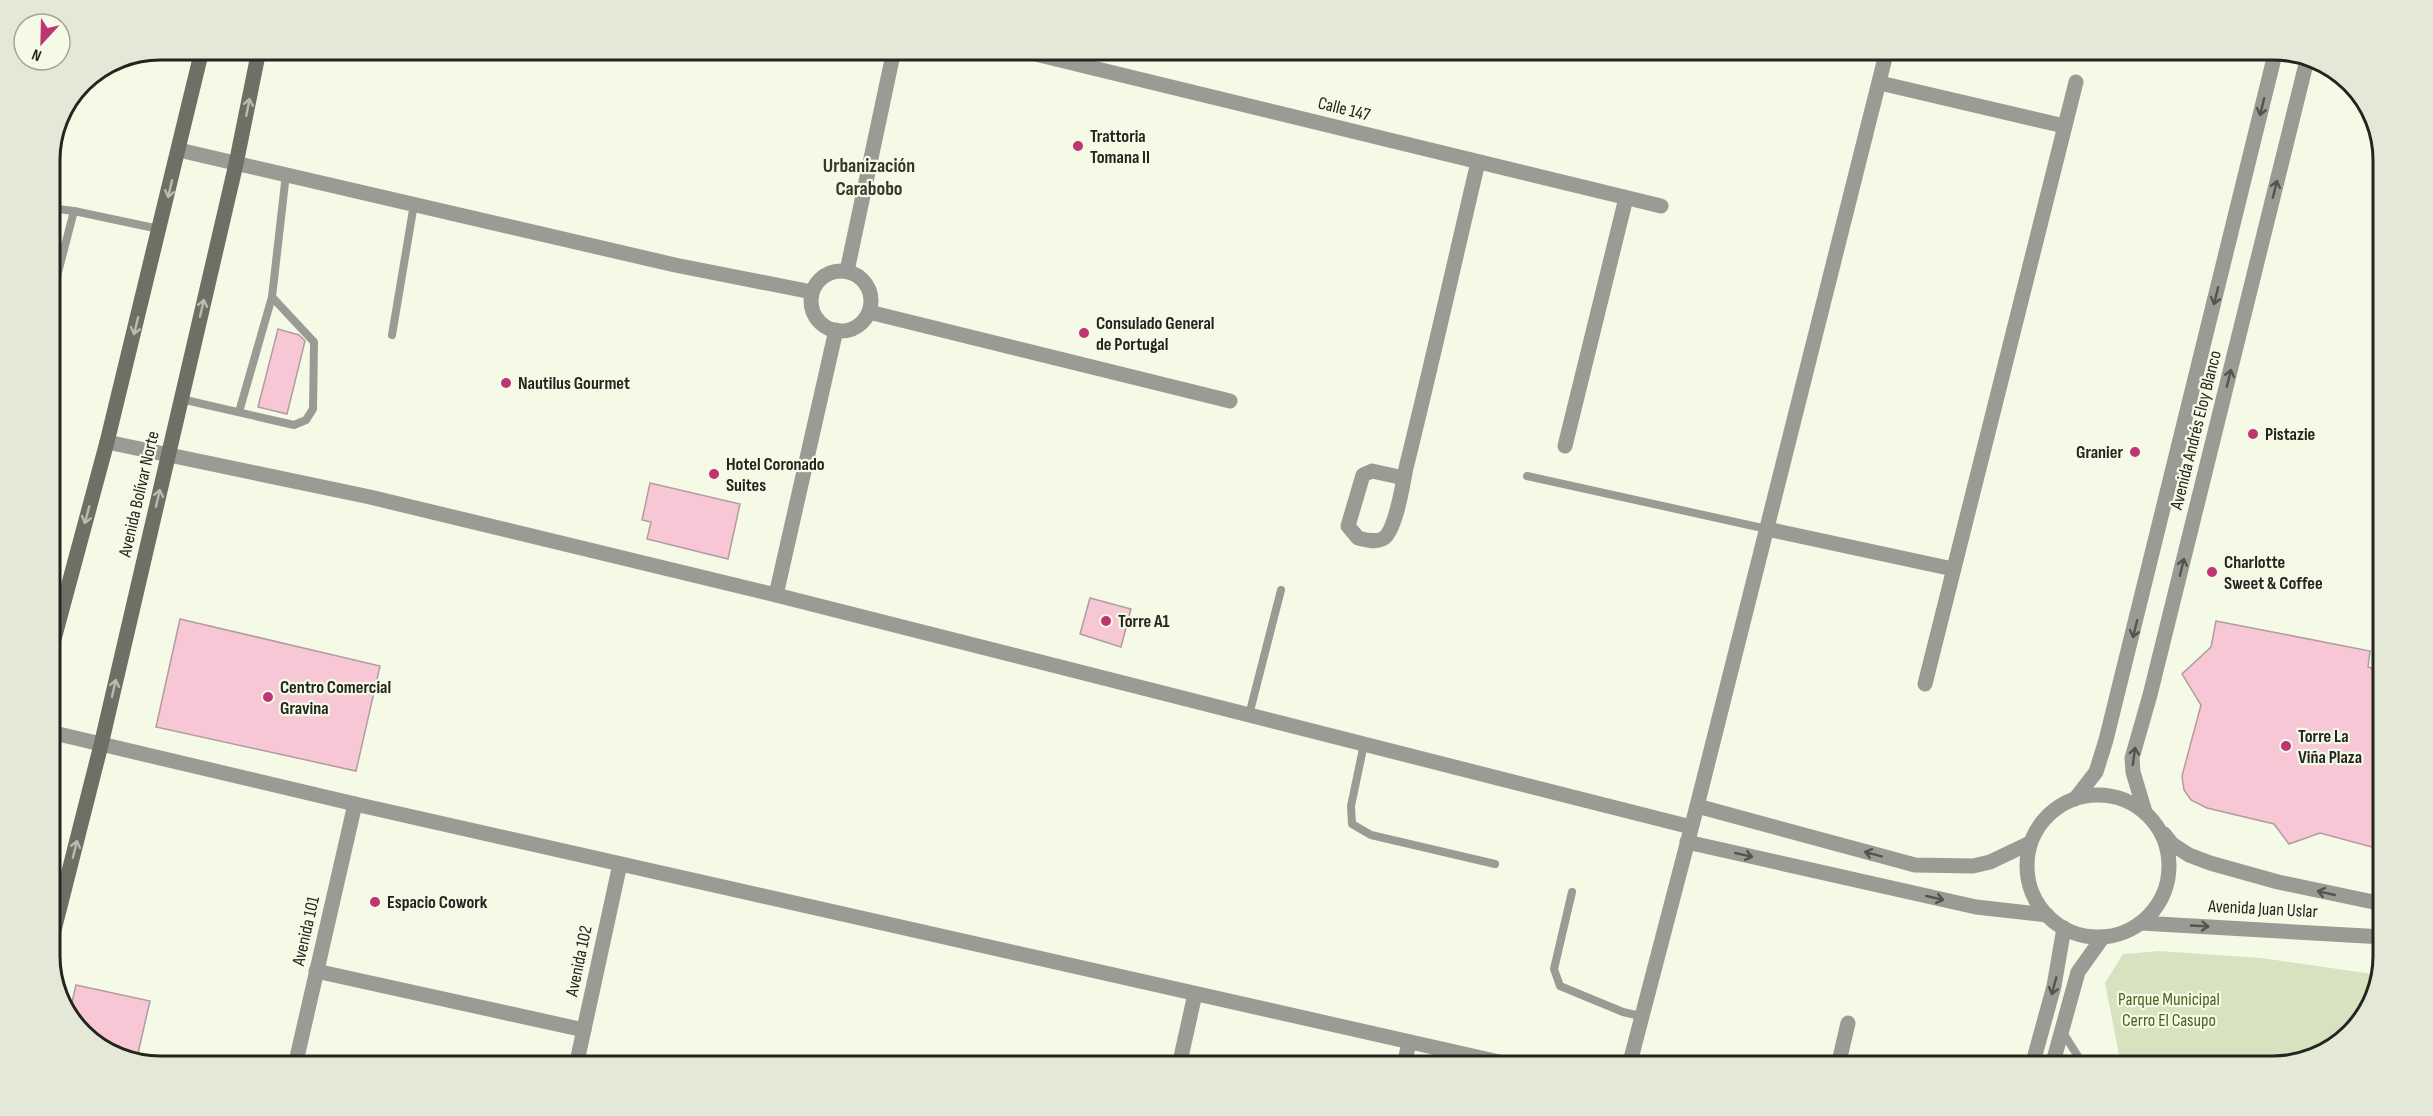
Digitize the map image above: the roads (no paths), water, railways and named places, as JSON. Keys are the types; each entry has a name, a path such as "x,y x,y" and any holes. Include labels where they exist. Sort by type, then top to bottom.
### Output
{"main road":[{"path":"60,617 107,442 200,60"},
{"name":"Avenida Bolívar Norte","path":"60,907 101,745 236,164 257,60"}],"street":[{"path":"847,271 892,60"},
{"name":"Calle 147","path":"1059,60 1661,206"},
{"path":"1631,1056 1697,806 1885,60"},
{"name":"Avenida Andrés Eloy Blanco","path":"2075,799 2096,772 2109,730 2274,60"},
{"name":"Avenida Andrés Eloy Blanco","path":"2145,812 2133,772 2132,758 2150,695 2306,66"},
{"path":"1925,684 2076,82"},
{"path":"1880,83 2064,126"},
{"path":"179,150 675,265 812,292"},
{"path":"1404,478 1371,471 1363,475 1348,526 1358,538 1374,541 1384,538 1391,528 1404,478 1478,162"},
{"path":"1565,446 1626,198"},
{"path":"847,271 863,279 868,287 871,296 869,312 865,320 852,329 828,328 815,317 810,300 812,292 816,284 829,273 847,271"},
{"path":"869,312 1230,401"},
{"path":"776,595 836,330"},
{"path":"107,442 370,497 776,595 1364,744 1689,834 1976,907 2047,915"},
{"path":"1767,529 1953,569"},
{"path":"60,735 355,804 1472,1056"},
{"path":"2104,795 2126,801 2145,812 2160,830 2168,854 2168,880 2159,904 2141,922 2123,933 2103,937 2084,935 2064,928 2047,915 2035,899 2028,881 2027,862 2031,843 2043,820 2058,807 2075,799 2104,795"},
{"name":"Avenida 101","path":"297,1056 355,804"},
{"path":"1697,806 1915,865 1973,866 1990,862 2031,843"},
{"name":"Avenida Juan Uslar","path":"2160,830 2172,844 2189,855 2210,863 2278,882 2373,902"},
{"name":"Avenida 102","path":"578,1056 620,864"},
{"name":"Avenida Juan Uslar","path":"2141,922 2373,937"},
{"path":"2035,1056 2054,986 2064,928"},
{"path":"2054,1056 2078,972 2103,937"},
{"path":"316,971 584,1030"},
{"path":"1181,1056 1195,994"},
{"path":"1840,1056 1848,1023"},
{"path":"1406,1056 1409,1042"}],"lane":[{"path":"239,412 272,297 286,174"},
{"path":"392,335 414,203"},
{"path":"60,209 160,229"},
{"path":"60,265 74,211"},
{"path":"181,399 294,424 306,420 313,409 314,342 272,297"},
{"path":"1527,476 1767,529"},
{"path":"1249,715 1281,590"},
{"path":"1364,744 1351,806 1352,824 1371,835 1495,864"},
{"path":"1572,892 1554,969 1560,986 1623,1012 1641,1016"},
{"path":"2061,1029 2079,1056"}],"place":[{"name":"Trattoria Tomana II","path":"1078,146"},
{"name":"Consulado General de Portugal","path":"1084,333"},
{"name":"Nautilus Gourmet","path":"506,383"},
{"name":"Pistazie","path":"2253,434"},
{"name":"Granier","path":"2135,452"},
{"name":"Hotel Coronado Suites","path":"714,474"},
{"name":"Charlotte Sweet & Coffee","path":"2212,572"},
{"name":"Torre A1","path":"1106,621"},
{"name":"Centro Comercial Gravina","path":"268,697"},
{"name":"Torre La Viña Plaza","path":"2286,746"},
{"name":"Espacio Cowork","path":"375,902"}],"district":[{"name":"Urbanización Carabobo","path":"869,178"}],"park label":[{"name":"Parque Municipal Cerro El Casupo","path":"2169,1009"}]}
